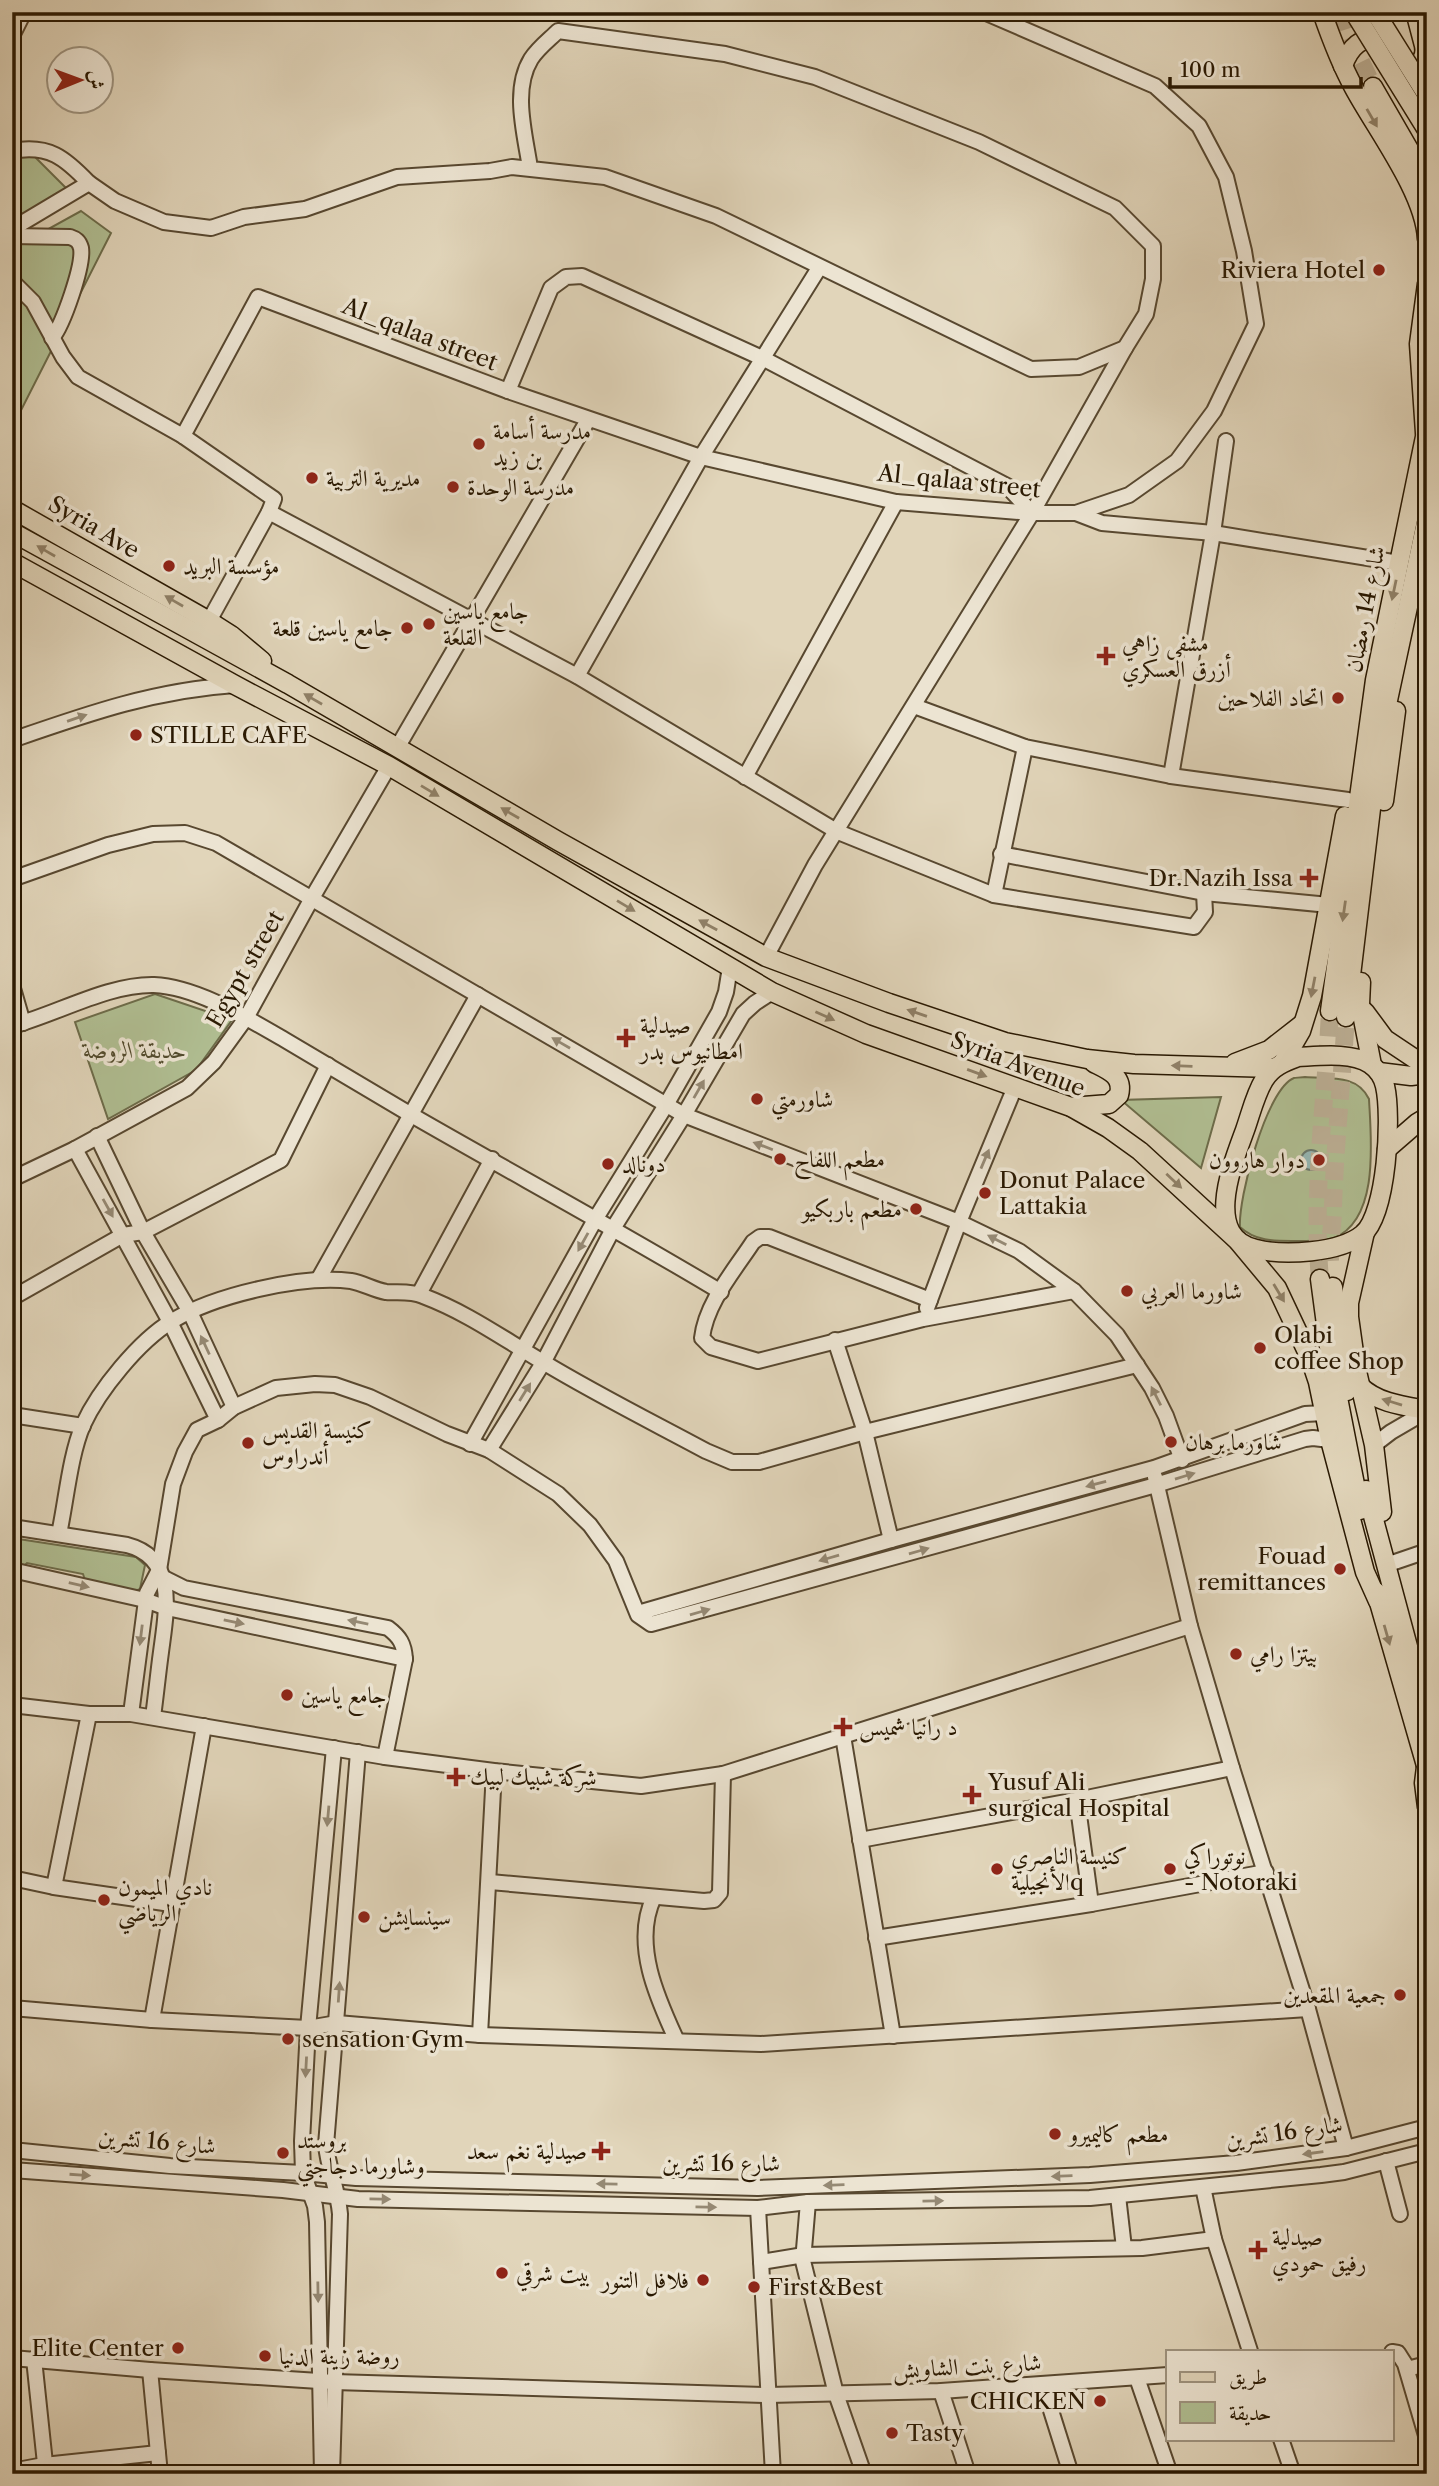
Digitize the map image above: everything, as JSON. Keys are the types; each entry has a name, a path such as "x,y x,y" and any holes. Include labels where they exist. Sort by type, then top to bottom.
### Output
{"main road":[{"path":"1309,12 1325,21 1343,66 1414,195 1427,239"},
{"path":"1354,12 1427,130"},
{"path":"1375,12 1427,95"},
{"path":"1382,12 1427,83"},
{"path":"1395,12 1405,50"},
{"path":"1343,66 1348,53 1357,43 1368,37 1382,37 1394,41 1405,50"},
{"path":"1373,87 1418,165 1427,186"},
{"name":"شارع 14 رمضان","path":"1338,1014 1379,742 1399,563 1426,430 1419,344 1427,284"},
{"name":"Syria Ave","path":"12,509 209,621 231,635 288,684"},
{"name":"شارع 14 رمضان","path":"1384,682 1427,518"},
{"path":"12,532 74,577 249,684 285,711"},
{"path":"12,552 74,577 288,684"},
{"path":"12,562 285,711"},
{"path":"1237,1240 1251,1248 1267,1252 1327,1250 1347,1244 1365,1232 1376,1216 1387,1149 1386,1096 1385,1084 1375,1068 1360,1004 1364,937 1396,713 1384,682 1365,705 1312,996 1294,1045 1264,1079 1258,1093 1230,1170 1225,1201 1225,1216 1237,1240 1277,1288 1310,1358 1365,1572 1378,1601"},
{"name":"Syria Avenue","path":"288,684 766,957 889,1003 1005,1042 1087,1059 1220,1068 1279,1065"},
{"name":"Syria Avenue","path":"285,711 389,766 772,992 866,1034 1071,1107 1140,1151 1237,1240"},
{"path":"1360,1004 1385,1039 1427,1067"},
{"path":"1220,1068 1269,1050 1304,1022"},
{"path":"1279,1065 1298,1057 1326,1056 1351,1058 1375,1068 1411,1076 1427,1074"},
{"path":"1071,1107 1109,1104 1119,1095 1116,1076 1087,1059"},
{"path":"1387,1149 1416,1123 1427,1117"},
{"path":"1365,1232 1349,1303 1349,1317 1360,1386 1374,1445 1386,1565"},
{"path":"1427,1706 1386,1565 1350,1418 1326,1277 1341,1415 1378,1601 1426,1768 1424,1783 1427,1807"},
{"path":"1360,1386 1366,1393 1396,1404 1427,1410"}],"street":[{"path":"12,36 24,12"},
{"name":"Al_qalaa street","path":"183,436 258,297 588,420 701,457 896,502 1032,513 1076,513 1129,495 1177,461 1214,411 1256,324 1244,251 1226,177 1199,126 1155,86 984,12"},
{"path":"530,168 522,111 522,78 532,57 558,30 725,54 815,77 979,142 1115,208 1153,246 1153,279 1146,314 1032,513 838,832 815,865 766,957"},
{"path":"12,150 29,148 55,153 89,183 116,201 164,222 211,228 244,217 305,209 397,177 530,168 605,177 716,216 1031,369 1079,367 1125,348"},
{"path":"12,229 89,183"},
{"path":"12,236 70,237 80,245 81,258 65,315 52,338"},
{"path":"577,676 701,457 819,268"},
{"path":"508,391 551,288 566,277 582,276 764,359 1007,485 1032,513"},
{"path":"12,281 33,302 52,338 78,377 183,436 274,499 209,621"},
{"path":"397,748 588,420"},
{"path":"1171,776 1226,441"},
{"path":"745,777 896,502"},
{"path":"269,512 577,676 838,832 995,895 1194,927 1205,912 1204,893"},
{"path":"1076,513 1102,523 1213,533 1399,563"},
{"path":"12,740 110,706 184,690 235,685"},
{"path":"914,706 1025,747 1171,776 1348,800"},
{"path":"995,895 1001,854 1025,747"},
{"name":"Egypt street","path":"12,1180 75,1149 196,1081 221,1054 246,1018 389,766"},
{"path":"12,878 108,845 153,834 175,832 196,835 216,843 684,1115 959,1222 1019,1251 1073,1291 1117,1335 1152,1388 1166,1416 1182,1460"},
{"path":"1001,854 1204,893 1329,905"},
{"path":"470,1444 596,1218 666,1105 719,1012 730,967"},
{"path":"12,985 18,1024 123,989 156,985 205,998 246,1018 410,1114 614,1227 721,1292"},
{"path":"489,1450 543,1363 614,1227 743,1014 772,992"},
{"path":"318,1280 478,995"},
{"path":"12,1298 123,1235 143,1232 281,1160 328,1065"},
{"path":"923,1319 959,1222 1015,1087"},
{"path":"97,1136 143,1232 190,1312 234,1407"},
{"path":"75,1149 170,1322 218,1420"},
{"path":"419,1294 492,1159"},
{"path":"930,1300 769,1237 760,1237 753,1242 721,1292 704,1323 702,1338 711,1347 758,1362 923,1319 1073,1291"},
{"path":"59,1534 83,1426 93,1407 121,1370 152,1336 170,1322 190,1312 274,1285 318,1280 352,1281 385,1292 419,1294 469,1315 543,1363 706,1451 732,1462 759,1462 865,1432 1137,1364"},
{"path":"835,1340 865,1432 891,1540"},
{"path":"131,1714 145,1600 150,1585 161,1574 173,1484 185,1452 197,1430 218,1420 234,1407 276,1388 335,1385 370,1397 470,1444 489,1450 558,1494 590,1525 616,1561 638,1613 644,1621 652,1624 1156,1485 1305,1439 1330,1440"},
{"path":"1374,1445 1427,1410"},
{"path":"638,1613 1182,1460 1305,1414 1324,1413"},
{"path":"12,1415 83,1426"},
{"path":"1154,1468 1190,1626 1308,2009 1346,2148"},
{"path":"12,1527 138,1548 147,1553 161,1574 167,1608 153,1717"},
{"path":"1386,1565 1427,1552"},
{"path":"12,1570 145,1600 167,1608 405,1659"},
{"path":"161,1574 184,1588 388,1628 398,1636 404,1645 405,1659 385,1756"},
{"path":"12,1704 89,1714 131,1714 385,1756 494,1771 641,1786 723,1774 1190,1626"},
{"path":"54,1887 89,1714"},
{"path":"152,2020 204,1726"},
{"path":"843,1736 893,2036"},
{"path":"322,2474 317,2222 316,2206 303,2173 302,2141 308,2028 334,1748"},
{"path":"332,2474 340,2214 326,2145 358,1752"},
{"path":"860,1840 1232,1768"},
{"path":"481,2035 494,1771"},
{"path":"490,1882 705,1902 714,1900 720,1893 723,1774"},
{"path":"1077,1800 1091,1904"},
{"path":"876,1938 1091,1904 1266,1872"},
{"path":"12,1878 54,1887 172,1904"},
{"path":"654,1897 647,1912 648,1962 660,2005 677,2041"},
{"path":"12,2008 152,2020 308,2028 337,2023 481,2035 761,2044 1308,2009"},
{"name":"شارع 16 تشرين","path":"15,2150 170,2166 333,2176 758,2188 1090,2175 1236,2163 1346,2148 1427,2127"},
{"path":"13,2170 15,2150"},
{"name":"شارع 16 تشرين","path":"13,2170 358,2199 758,2208 808,2202 1118,2196 1321,2175 1427,2151"},
{"path":"1386,2161 1400,2214"},
{"path":"1090,2175 1090,2198"},
{"path":"1203,2187 1214,2239 1250,2350"},
{"path":"1118,2196 1124,2248"},
{"path":"808,2202 803,2261 836,2394 864,2474"},
{"path":"758,2208 773,2474"},
{"path":"761,2262 804,2255 1124,2248 1214,2239"},
{"path":"1394,2352 1398,2353 1407,2369 1427,2439"},
{"name":"شارع بنت الشاويش","path":"12,2358 334,2382 768,2395 941,2391 1166,2375"},
{"path":"34,2359 45,2469"},
{"path":"1407,2369 1427,2364"},
{"path":"150,2370 160,2474"},
{"path":"1137,2378 1170,2474"},
{"path":"1042,2385 1071,2474"},
{"path":"941,2391 968,2474"},
{"path":"1281,2440 1293,2474"},
{"path":"12,2471 158,2453"}],"green space":[{"path":"12,134 73,195 12,224"},
{"path":"81,211 111,233 12,428 12,249"},
{"name":"حديقة الروضة","path":"155,994 232,1020 196,1070 108,1119 75,1022"},
{"path":"1294,1078 1342,1079 1357,1085 1369,1099 1371,1156 1366,1196 1359,1214 1349,1228 1334,1238 1274,1241 1259,1238 1240,1227 1249,1170 1273,1102 1284,1086"},
{"path":"1221,1097 1201,1168 1121,1100"},
{"path":"12,1538 136,1557 145,1565 140,1589 131,1593 86,1583 83,1574 27,1563 20,1570 12,1568"}],"water":[{"path":"1311,1150 1318,1153 1321,1160 1318,1167 1311,1170 1304,1167 1301,1160 1304,1153"}],"tunnel":[{"path":"1341,12 1349,37 1373,87"},
{"path":"1320,1279 1319,1179 1330,1011"},
{"path":"1330,1261 1346,1017"}],"place":[{"name":"Riviera Hotel","path":"1379,270"},
{"name":"مدرسة أسامة بن زيد","path":"479,444"},
{"name":"مديرية التربية","path":"312,478"},
{"name":"مدرسة الوحدة","path":"453,487"},
{"name":"مؤسسة البريد","path":"169,566"},
{"name":"جامع ياسين القلعة","path":"429,624"},
{"name":"جامع ياسين قلعة","path":"407,628"},
{"name":"مشفى زاهي أزرق العسكري","path":"1106,656"},
{"name":"اتحاد الفلاحين","path":"1338,698"},
{"name":"STILLE CAFE","path":"136,735"},
{"name":"Dr.Nazih Issa","path":"1309,878"},
{"name":"صيدلية امطانيوس بدر","path":"626,1038"},
{"name":"شاورمتي","path":"757,1099"},
{"name":"مطعم اللفاح","path":"780,1159"},
{"name":"دوار هاروون","path":"1319,1160"},
{"name":"دونالد","path":"608,1164"},
{"name":"Donut Palace Lattakia","path":"985,1193"},
{"name":"مطعم باربكيو","path":"916,1209"},
{"name":"شاورما العربي","path":"1127,1291"},
{"name":"Olabi coffee Shop","path":"1260,1348"},
{"name":"شاورما برهان","path":"1171,1442"},
{"name":"كنيسة القديس أندراوس","path":"248,1443"},
{"name":"Fouad remittances","path":"1340,1569"},
{"name":"بيتزا رامي","path":"1236,1654"},
{"name":"جامع ياسين","path":"287,1695"},
{"name":"د رانيا شميس","path":"843,1727"},
{"name":"شركة شبيك لبيك","path":"456,1777"},
{"name":"Yusuf Ali surgical Hospital","path":"972,1795"},
{"name":"كنيسة الناصري الأنجيليةq","path":"997,1869"},
{"name":"نوتوراكي - Notoraki","path":"1170,1869"},
{"name":"نادي الميمون الرياضي","path":"104,1900"},
{"name":"سينسايشن","path":"364,1917"},
{"name":"جمعية المقعدين","path":"1400,1995"},
{"name":"sensation Gym","path":"288,2039"},
{"name":"مطعم كاليميرو","path":"1055,2134"},
{"name":"صيدلية نغم سعد","path":"601,2151"},
{"name":"بروستد وشاورما دجاجتي","path":"283,2153"},
{"name":"صيدلية رفيق حمودي","path":"1258,2250"},
{"name":"بيت شرقي","path":"502,2273"},
{"name":"فلافل التنور","path":"703,2280"},
{"name":"First&Best","path":"754,2287"},
{"name":"Elite Center","path":"178,2348"},
{"name":"روضة زينة الدنيا","path":"265,2356"},
{"name":"CHICKEN","path":"1100,2401"},
{"name":"Tasty","path":"892,2433"}]}
